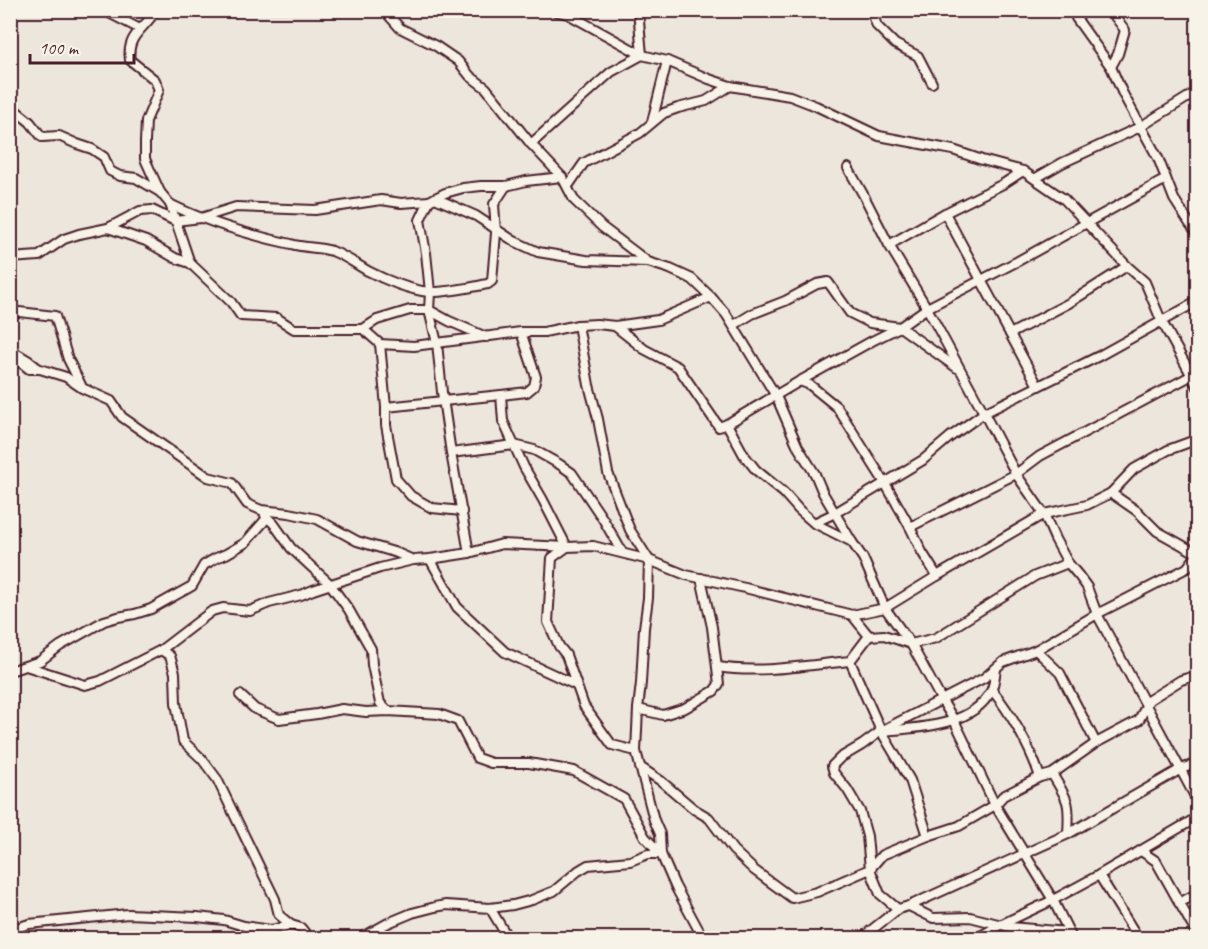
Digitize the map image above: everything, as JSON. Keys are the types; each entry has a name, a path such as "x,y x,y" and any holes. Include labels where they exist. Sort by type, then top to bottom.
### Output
{"street":[{"path":"103,10 140,28"},
{"path":"156,10 140,28 128,51 130,60 155,80 159,90 146,121 145,159 160,192 170,204 189,214 262,237 298,246 331,250 368,271 409,287 430,292 488,284 492,281 495,255 494,204 506,186"},
{"path":"384,10 400,28 436,46 458,61 470,76 486,87 531,144 562,177 574,200 602,226 648,262"},
{"path":"550,10 568,14 642,55 668,61 709,79 730,86 790,96 879,136 953,150 1023,171 1036,178 1064,199 1145,282 1161,320 1194,374 1197,387"},
{"path":"638,10 642,55"},
{"path":"871,10 877,26 895,44 918,56 932,83"},
{"path":"1072,10 1111,67 1122,94 1158,158 1174,199 1197,234"},
{"path":"1110,10 1125,30 1118,54 1111,67"},
{"path":"531,144 611,72 642,55"},
{"path":"652,122 668,61"},
{"path":"568,186 584,163 640,133 664,113 706,101 730,86"},
{"path":"1036,178 1062,163 1140,127 1197,91"},
{"path":"12,107 30,122 42,137 59,136 92,149 104,157 110,171 120,176 136,178 160,192"},
{"path":"848,168 889,245 927,308 1016,474 1044,514 1068,563 1087,587 1097,614 1197,802"},
{"path":"889,245 1023,171"},
{"path":"469,553 451,453 437,343 429,310 430,292 420,220 432,200 445,193 463,188 506,186 562,177"},
{"path":"615,326 644,349 678,367 719,427 900,327 927,308 981,281 1166,179"},
{"path":"10,258 39,256 64,239 108,228 140,211 152,210 175,221 201,218 236,207 315,210 381,200 401,202 432,200 476,216 495,230 538,252 586,260 648,262 692,279 711,297 734,325 776,396 798,447 863,558 885,608 911,644 954,720 995,805 1053,900 1070,935"},
{"path":"170,204 190,263"},
{"path":"945,213 1038,386"},
{"path":"108,228 146,241 175,258 190,263 231,302 241,316 277,318 294,329 363,329 377,320 410,310 429,310 487,338"},
{"path":"1010,334 1069,303 1127,266"},
{"path":"734,325 752,314 785,301 817,284 828,282 850,313 870,322 900,327 961,371"},
{"path":"363,329 380,344 414,346 521,332 544,332 578,325 615,326 658,320 711,297"},
{"path":"814,523 835,513 922,460 984,413 1099,356 1197,301"},
{"path":"10,311 55,316 68,359 82,388"},
{"path":"578,325 608,473 630,530 649,560 636,751 654,820 660,834 661,854"},
{"path":"386,407 527,392 534,386 536,377 521,332"},
{"path":"380,344 386,425 396,479 411,496 432,508 462,511"},
{"path":"10,351 29,360 40,369 66,377 82,388 111,401 122,417 208,477 232,483 247,504 261,510 317,519 357,541 413,560"},
{"path":"910,527 1016,474 1040,456 1194,374"},
{"path":"801,381 810,385 837,407 885,483 937,576"},
{"path":"501,395 503,422 524,467 567,547"},
{"path":"728,424 744,455 756,470 784,493 814,523 852,542"},
{"path":"26,666 85,685 100,681 161,650 212,611 223,608 250,611 268,603 301,595 380,568 413,560 469,553 502,544 593,546 649,560 686,576 852,615 885,608 1044,514 1087,505 1111,493 1134,469 1168,450 1197,439"},
{"path":"451,453 514,445 534,450 572,472 622,552"},
{"path":"898,909 880,894 870,869 867,836 860,811 834,773 832,766 840,758 881,731 984,678 1003,662 1036,650 1097,614 1187,568 1197,554 1158,531 1137,510 1111,493"},
{"path":"261,510 291,548 330,584 349,610 371,649 380,703 388,711"},
{"path":"10,671 40,661 60,646 104,621 151,609 192,586 204,565 245,543 267,518"},
{"path":"567,547 552,558 548,622 559,646 566,655 584,706 612,746 636,751"},
{"path":"430,559 457,607 505,652 576,685"},
{"path":"718,668 768,669 850,661 869,636 884,635 911,644 936,638 1035,576 1068,563"},
{"path":"638,709 663,715 685,708 714,691 719,684 712,627 701,578"},
{"path":"852,615 869,636"},
{"path":"161,650 170,656 175,673 176,703 183,741 202,759 217,779 275,899 279,915 291,925 302,928 308,938"},
{"path":"1036,650 1060,673 1096,742"},
{"path":"850,661 881,731 910,780 928,836"},
{"path":"881,731 922,728 954,720 981,706 992,690 996,669"},
{"path":"640,766 694,809 709,818 733,850 754,870 792,898 817,892 870,869 882,855 959,826 995,805 1003,796 1040,777 1052,774 1096,742 1139,720 1149,700 1181,680 1197,675"},
{"path":"992,690 1017,729 1040,777"},
{"path":"240,695 255,709 279,719 342,709 439,714 459,721 477,758 491,763 529,764 574,771 624,799 645,837 661,854 675,886 704,939"},
{"path":"865,939 864,936 898,909 1068,834 1181,769 1197,763"},
{"path":"1052,774 1066,798 1069,810 1068,834"},
{"path":"977,939 1000,925 1100,875 1197,818"},
{"path":"1141,851 1156,861 1197,936"},
{"path":"361,939 412,913 446,905 490,908 513,905 554,891 588,865 630,861 648,854 661,854"},
{"path":"1100,875 1138,939"},
{"path":"1179,903 1197,893"},
{"path":"909,906 933,918 970,917 1010,927 1070,935"},
{"path":"490,908 508,939"},
{"path":"10,930 29,924 128,914 224,920 271,930 291,925"}]}
